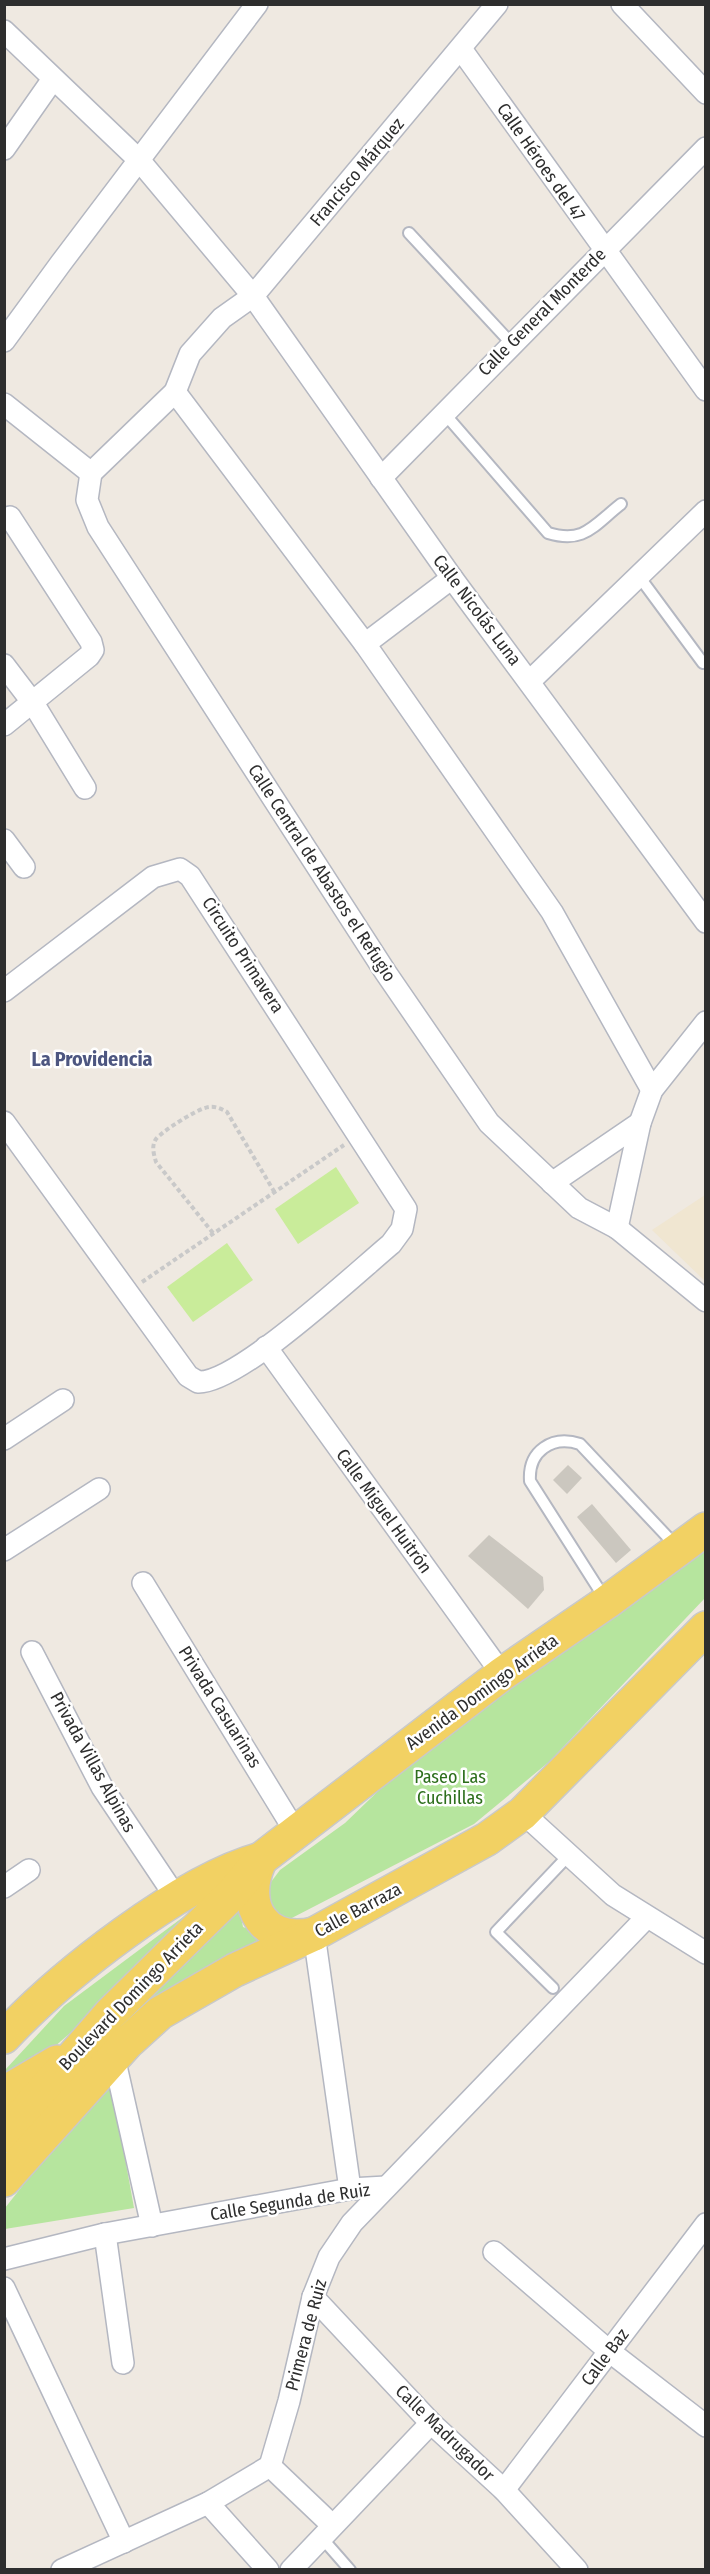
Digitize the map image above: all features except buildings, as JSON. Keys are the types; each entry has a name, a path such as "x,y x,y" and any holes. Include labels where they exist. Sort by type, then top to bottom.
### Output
{"main road":[{"name":"Avenida Domingo Arrieta","path":"261,1859 502,1674 607,1602 705,1529"},
{"name":"Calle Barraza","path":"4,2180 114,2057 160,2013 235,1970 314,1934 487,1839 523,1813 705,1628"},
{"path":"4,2037 23,2017 84,1965 177,1899 215,1875 261,1859"},
{"path":"261,1859 253,1877 251,1889 252,1903 258,1917 269,1928 283,1935 298,1938 314,1934"},
{"name":"Boulevard Domingo Arrieta","path":"4,2136 71,2056 110,2014 233,1893 261,1859"},
{"path":"4,2093 41,2070 160,2013"}],"street":[{"path":"4,341 257,4"},
{"name":"Francisco Márquez","path":"175,392 190,354 222,318 253,296 497,4"},
{"path":"622,4 705,93"},
{"name":"Calle Nicolás Luna","path":"4,31 139,160 253,296 452,578 530,681 705,922"},
{"name":"Calle Héroes del 47","path":"461,49 705,390"},
{"path":"4,149 53,79"},
{"name":"Calle General Monterde","path":"381,478 511,343 705,148"},
{"path":"4,404 91,473 175,392 365,644 552,912 652,1090"},
{"name":"Calle Central de Abastos el Refugio","path":"91,473 87,500 98,527 380,963 489,1123 579,1208 617,1228 705,1301"},
{"path":"530,681 705,511"},
{"path":"4,725 89,656 93,650 91,642 10,517"},
{"path":"365,644 452,578"},
{"path":"4,665 33,703 85,788"},
{"path":"4,840 24,867"},
{"name":"Circuito Primavera","path":"4,991 153,877 180,869 190,876 202,891 406,1209 402,1229 391,1244 266,1347"},
{"path":"617,1228 640,1123 652,1090 705,1022"},
{"path":"4,1122 188,1376 198,1382 217,1379 266,1347"},
{"path":"552,1183 640,1123"},
{"name":"Calle Miguel Huitrón","path":"266,1347 502,1674"},
{"path":"4,1438 63,1400"},
{"path":"4,1550 99,1489"},
{"name":"Privada Casuarinas","path":"143,1583 295,1831"},
{"name":"Privada Villas Alpinas","path":"32,1652 102,1787 177,1899"},
{"path":"523,1813 613,1895 645,1918 705,1953"},
{"path":"4,1887 29,1870"},
{"name":"Calle Segunda de Ruiz","path":"4,2259 105,2234 350,2189 386,2187 645,1918"},
{"path":"314,1934 350,2189"},
{"path":"114,2057 152,2226"},
{"name":"Primera de Ruiz","path":"270,2466 289,2401 313,2297 329,2257 352,2223 386,2187"},
{"name":"Calle Baz","path":"504,2490 705,2224"},
{"path":"105,2234 123,2363"},
{"path":"494,2252 609,2351 705,2426"},
{"path":"4,2288 124,2542"},
{"name":"Calle Madrugador","path":"313,2297 431,2423 504,2490 577,2570"},
{"path":"291,2570 431,2423"},
{"path":"62,2570 208,2503 270,2466 326,2531"},
{"path":"208,2503 268,2570"}],"lane":[{"path":"409,233 511,343"},
{"path":"443,413 548,533 562,538 578,538 621,504"},
{"path":"638,575 703,663"},
{"path":"607,1602 530,1481 529,1469 535,1455 556,1440 580,1444 678,1549"},
{"path":"553,1988 496,1932 498,1927 569,1855"},
{"path":"326,2531 350,2570"}],"path":[{"path":"213,1233 156,1162 153,1148 156,1139 192,1115 211,1107 227,1112 275,1192"},
{"path":"127,1293 360,1134"}],"shaded area":[{"path":"705,1195 705,1281 652,1230"}],"green space":[{"path":"336,1167 359,1203 298,1244 275,1209"},
{"path":"227,1243 253,1280 193,1322 167,1287"},
{"name":"Paseo Las Cuchillas","path":"705,1542 705,1598 550,1761 474,1824 286,1921 269,1912 265,1890 280,1870 345,1823 397,1773 444,1736"},
{"path":"214,1894 85,2020 5,2090 5,2070 64,2006"},
{"path":"238,1902 243,1927 265,1936 152,1999 170,1970"},
{"path":"110,2075 134,2208 5,2229 5,2208"}],"district":[{"name":"La Providencia","path":"92,1059"}]}
